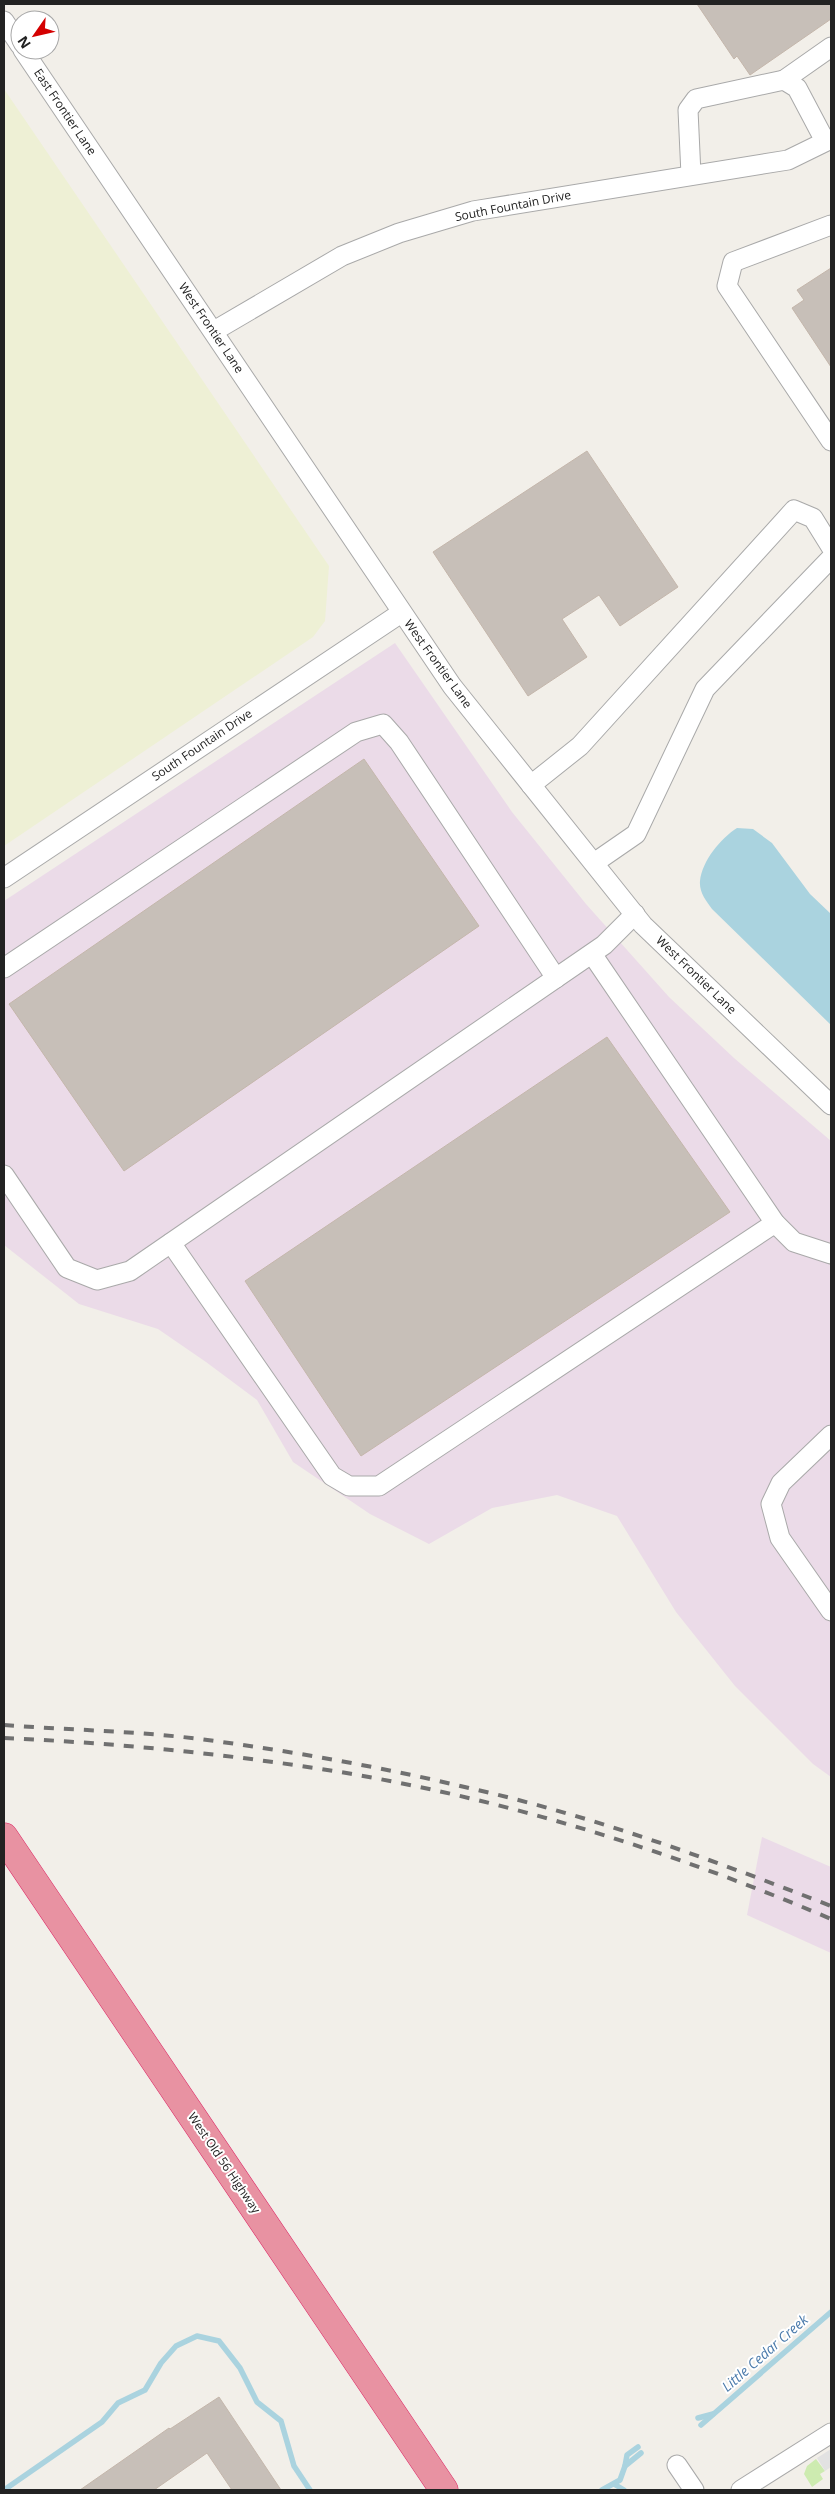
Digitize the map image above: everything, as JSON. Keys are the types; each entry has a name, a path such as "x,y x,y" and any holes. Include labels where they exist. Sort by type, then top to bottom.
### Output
{"highway":[{"name":"West Old 56 Highway","path":"4,1837 444,2490"}],"street":[{"path":"691,175 688,110 696,99 784,80 831,47"},
{"name":"East Frontier Lane","path":"30,60 106,173"},
{"path":"784,80 797,88 828,140"},
{"name":"South Fountain Drive","path":"214,331 342,256 399,233 473,212 788,160 828,140"},
{"name":"West Frontier Lane","path":"106,173 452,686 635,914 831,1105"},
{"path":"831,225 732,262 727,286 831,441"},
{"path":"531,785 580,746 794,510 813,518 831,547"},
{"path":"594,863 636,834 704,688 831,558"},
{"name":"South Fountain Drive","path":"4,878 401,613"},
{"path":"4,968 356,732 383,724 399,742 556,978"},
{"path":"4,1175 67,1268 97,1280 130,1271 592,954 604,945 635,914"},
{"path":"592,954 775,1223 794,1242 831,1254"},
{"path":"171,1243 332,1476 349,1486 379,1486 775,1223"},
{"path":"831,1435 781,1483 771,1504 780,1538 831,1611"},
{"path":"741,2490 831,2433"},
{"path":"677,2465 694,2490"}],"shaded area":[{"path":"395,643 512,812 586,904 669,997 734,1058 831,1141 831,1777 813,1764 735,1686 676,1612 617,1516 557,1495 492,1508 429,1544 370,1514 293,1462 257,1400 206,1362 158,1329 79,1304 4,1245 4,901"},
{"path":"762,1837 831,1867 831,1953 747,1915"},
{"path":"831,2449 831,2467 825,2471 817,2458"}],"green space":[{"path":"4,89 329,566 325,621 313,637 4,846"},
{"path":"816,2459 825,2471 820,2474 823,2479 812,2487 804,2474 807,2466"}],"water":[{"path":"737,828 753,829 772,843 810,894 831,914 831,1025 712,909 703,896 700,881 708,858 719,844"}],"building":[{"path":"697,4 831,4 831,19 750,75 737,56 734,59"},
{"path":"831,268 831,367 792,308 804,300 797,290"},
{"path":"587,451 678,587 620,626 599,595 562,619 587,657 528,696 433,552"},
{"path":"364,759 479,926 124,1171 9,1004"},
{"path":"607,1037 730,1212 361,1456 245,1281"},
{"path":"219,2397 281,2490 232,2490 207,2453 154,2490 80,2490 169,2428"}],"waterway":[{"name":"Little Cedar Creek","path":"701,2425 831,2312"},
{"name":"Little Cedar Creek","path":"4,2490 102,2422 118,2403 145,2390 161,2363 176,2346 197,2336 219,2341 240,2368 257,2402 281,2421 294,2466 310,2490"},
{"name":"Little Cedar Creek","path":"698,2418 713,2414"},
{"name":"Little Cedar Creek","path":"625,2466 627,2455 638,2447"},
{"name":"Little Cedar Creek","path":"602,2490 620,2480 625,2466 641,2453"},
{"path":"614,2484 624,2490"}],"railway":[{"path":"4,1725 127,1732 200,1739 336,1760 436,1780 515,1799 652,1840 831,1906"},
{"path":"4,1738 130,1746 214,1755 340,1772 466,1797 528,1813 651,1850 831,1919"}]}
